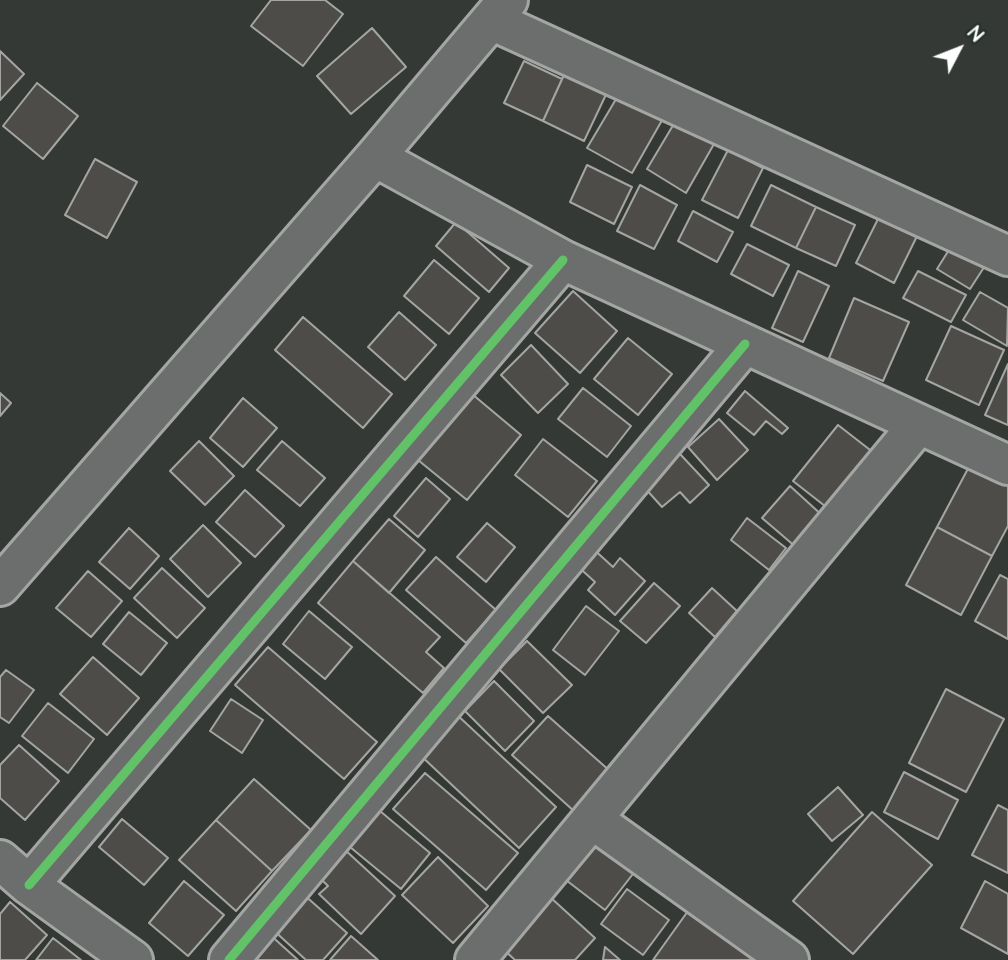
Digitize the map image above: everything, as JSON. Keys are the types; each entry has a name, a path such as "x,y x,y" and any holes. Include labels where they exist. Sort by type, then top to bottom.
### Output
{"street":[{"path":"0,586 499,10 1008,256"},
{"path":"374,157 563,260 1008,466"},
{"path":"29,885 563,260"},
{"path":"229,960 745,344"},
{"path":"475,960 919,424"},
{"path":"592,819 789,960"},
{"path":"0,860 29,885 133,960"}],"building":[{"path":"271,0 325,0 343,14 303,66 251,26"},
{"path":"372,28 406,67 351,114 317,76"},
{"path":"0,51 24,74 0,100"},
{"path":"524,61 562,79 543,121 504,103"},
{"path":"569,64 611,84 584,141 543,121"},
{"path":"37,83 78,116 43,159 3,126"},
{"path":"622,89 665,115 632,173 587,148"},
{"path":"675,122 714,144 686,193 647,169"},
{"path":"728,150 763,168 738,218 702,200"},
{"path":"95,159 137,182 107,238 65,215"},
{"path":"587,165 632,187 614,224 570,202"},
{"path":"640,185 677,205 654,249 617,231"},
{"path":"771,185 816,207 796,248 751,226"},
{"path":"816,207 855,225 836,266 796,248"},
{"path":"693,211 733,232 717,262 678,241"},
{"path":"882,211 920,230 894,283 856,263"},
{"path":"456,222 509,268 489,292 436,246"},
{"path":"957,237 990,258 970,289 937,269"},
{"path":"747,244 789,265 773,296 731,274"},
{"path":"434,260 479,298 449,334 404,296"},
{"path":"798,271 829,286 803,342 772,328"},
{"path":"918,271 966,295 951,322 903,298"},
{"path":"573,291 617,331 580,373 535,333"},
{"path":"980,292 1008,308 1007,346 963,320"},
{"path":"854,298 909,322 883,381 829,358"},
{"path":"399,312 436,345 405,380 368,347"},
{"path":"303,317 392,394 363,428 275,350"},
{"path":"951,326 1004,350 979,405 926,380"},
{"path":"628,338 672,374 638,415 594,379"},
{"path":"531,345 568,384 538,413 501,375"},
{"path":"1008,364 1008,425 985,415"},
{"path":"583,388 631,426 607,457 558,419"},
{"path":"745,391 788,428 782,434 766,421 754,435 727,413"},
{"path":"0,393 11,403 0,416"},
{"path":"472,394 521,435 467,500 418,460"},
{"path":"243,398 277,428 243,467 210,438"},
{"path":"719,419 748,450 717,480 688,447"},
{"path":"838,425 874,453 830,510 793,481"},
{"path":"543,439 597,481 568,517 515,475"},
{"path":"199,441 234,476 205,505 170,471"},
{"path":"282,441 325,478 300,506 257,470"},
{"path":"680,454 709,485 690,503 680,492 662,507 644,487"},
{"path":"971,463 1008,483 1008,526 992,556 937,527"},
{"path":"426,478 450,499 418,537 394,516"},
{"path":"790,486 824,517 797,548 762,518"},
{"path":"245,490 284,526 255,557 216,522"},
{"path":"747,518 786,548 769,570 731,540"},
{"path":"389,519 425,550 389,593 353,561"},
{"path":"487,523 515,547 486,582 457,557"},
{"path":"203,525 241,563 208,597 170,559"},
{"path":"937,527 992,556 961,615 906,585"},
{"path":"129,528 159,556 130,589 99,562"},
{"path":"590,546 613,567 620,558 645,581 615,615 588,590 595,582 574,563"},
{"path":"436,557 496,610 466,643 406,590"},
{"path":"353,561 440,637 426,652 444,668 423,693 318,603"},
{"path":"162,568 205,608 177,638 134,598"},
{"path":"88,571 122,601 91,637 56,608"},
{"path":"1000,575 1008,579 1008,639 975,621"},
{"path":"654,583 680,606 646,643 620,621"},
{"path":"712,588 737,611 715,637 689,613"},
{"path":"586,606 619,631 585,675 553,650"},
{"path":"309,611 352,647 325,679 283,644"},
{"path":"129,612 167,643 141,675 103,644"},
{"path":"527,641 572,685 543,713 499,669"},
{"path":"268,647 377,742 344,779 235,685"},
{"path":"93,657 139,698 107,735 60,694"},
{"path":"6,670 34,690 9,723 0,717 0,677"},
{"path":"494,681 534,721 505,751 465,711"},
{"path":"946,689 1004,719 966,792 909,763"},
{"path":"231,699 263,720 242,753 210,731"},
{"path":"48,703 94,739 68,773 22,736"},
{"path":"455,713 556,807 519,848 418,753"},
{"path":"548,716 611,772 575,812 512,755"},
{"path":"19,745 59,781 25,820 0,798 0,765"},
{"path":"904,772 958,800 938,839 884,812"},
{"path":"425,773 518,853 486,890 393,809"},
{"path":"254,779 311,830 272,871 216,820"},
{"path":"838,787 863,815 832,841 808,814"},
{"path":"998,805 1008,810 1008,873 972,855"},
{"path":"380,811 430,853 401,889 350,847"},
{"path":"872,812 932,865 853,954 793,901"},
{"path":"122,819 168,858 144,885 99,847"},
{"path":"216,820 272,871 236,911 179,860"},
{"path":"592,838 636,870 605,910 562,877"},
{"path":"343,848 395,896 361,934 319,894 328,886 318,876"},
{"path":"438,857 488,906 453,943 402,895"},
{"path":"184,881 224,915 188,956 149,923"},
{"path":"985,881 1008,894 1008,954 961,928"},
{"path":"627,889 669,920 643,955 601,924"},
{"path":"302,893 347,933 323,960 306,960 270,927"},
{"path":"550,897 595,938 575,960 515,960 503,949"},
{"path":"10,902 47,935 25,960 0,960 0,914"},
{"path":"688,911 755,960 653,960"},
{"path":"267,932 298,960 241,960"},
{"path":"351,936 378,960 330,960"},
{"path":"53,938 81,960 36,960"},
{"path":"605,947 620,960 603,960"}],"cycle path":[{"path":"29,885 563,260"},
{"path":"229,960 745,344"}]}
